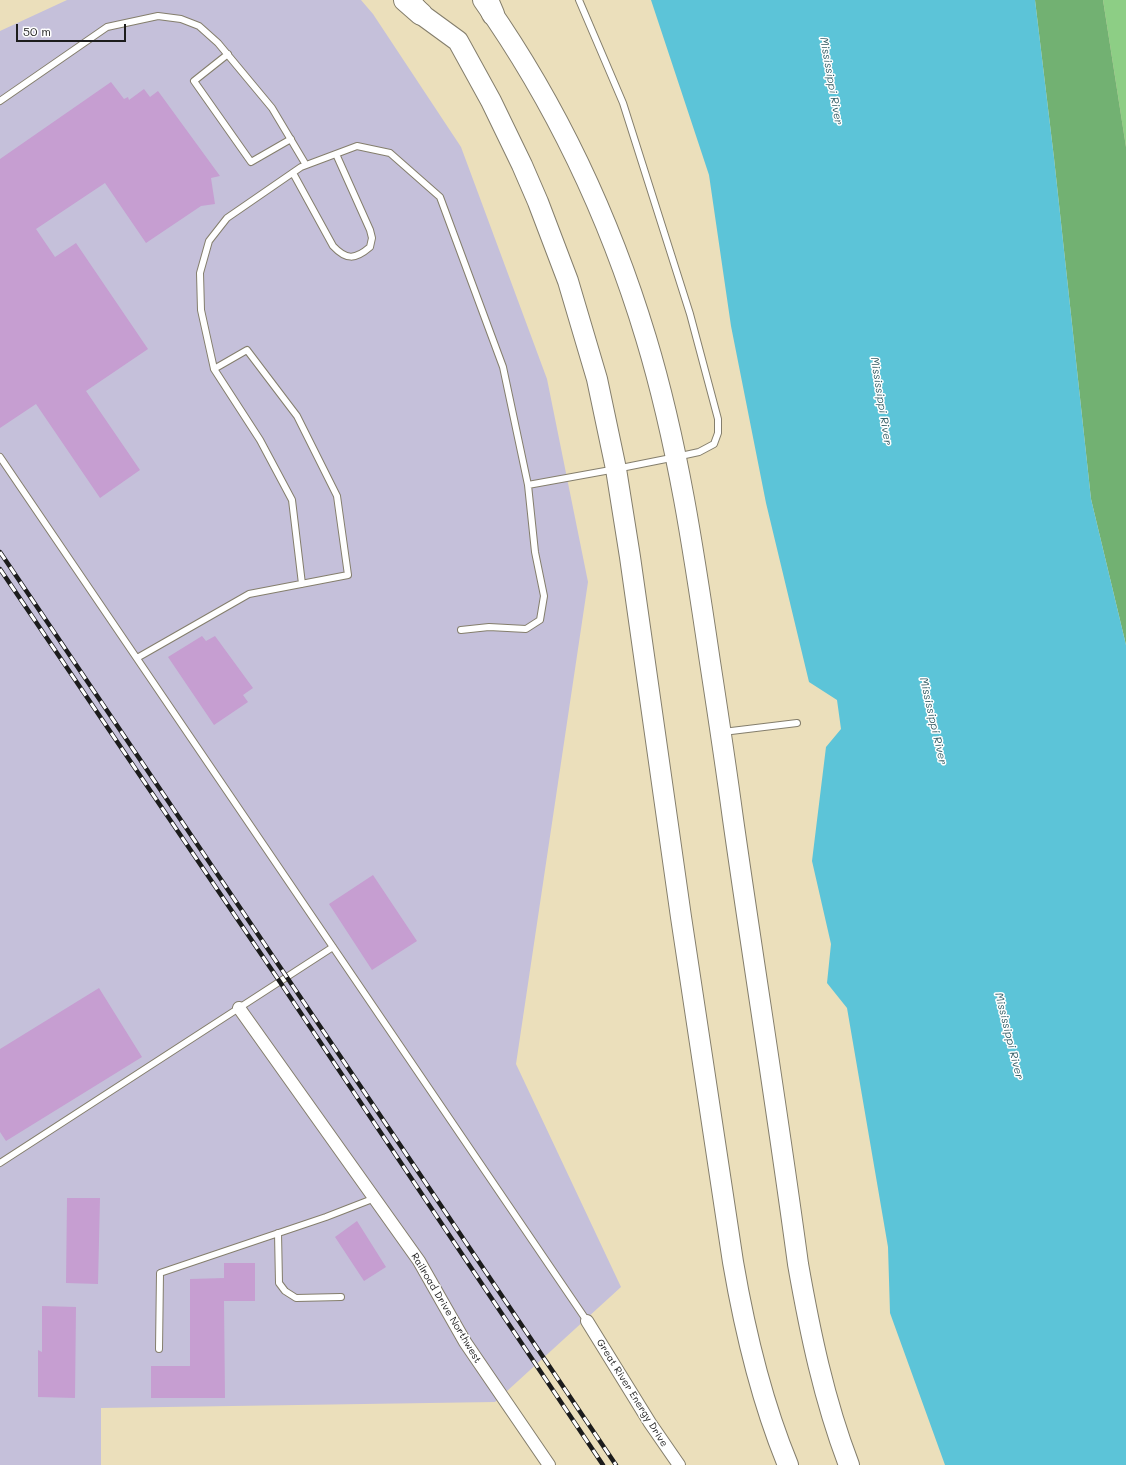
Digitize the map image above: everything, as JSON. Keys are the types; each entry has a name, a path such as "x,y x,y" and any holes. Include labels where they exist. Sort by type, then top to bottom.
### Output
{"highway":[{"path":"405,0 458,41 491,101 538,202 568,281 597,379 616,469 630,557 680,909 742,1314 765,1405 788,1465"},
{"path":"487,5 531,75 557,122 584,175 601,213 623,269 645,334 663,400 676,457 695,563 798,1264 807,1311 827,1397 849,1465"}],"street":[{"name":"Railroad Drive Northwest","path":"239,1008 373,1194 419,1261 465,1342 549,1465"},
{"name":"Great River Energy Drive","path":"587,1321 650,1423 679,1465"}],"lane":[{"path":"528,485 699,452 714,444 718,433 718,420 690,314 623,103 580,0"},
{"path":"0,101 107,27 158,16 181,18 199,26 228,54 272,108 306,165"},
{"path":"228,54 194,81 251,162 291,139"},
{"path":"302,584 292,500 260,440 214,369 201,310 200,273 209,241 227,218 306,165 357,146 390,152 440,197 503,367 528,485 535,552 544,596 540,620 526,629 489,627 461,630"},
{"path":"292,173 333,246 341,254 352,257 361,255 370,247 372,238 336,154"},
{"path":"137,658 249,594 348,575 336,496 297,416 248,350 214,369"},
{"path":"0,457 587,1321"},
{"path":"721,732 797,723"},
{"path":"0,1162 333,947"},
{"path":"160,1349 160,1273 278,1233 373,1194"},
{"path":"278,1233 279,1283 285,1291 296,1298 341,1297"}],"shaded area":[{"path":"67,0 361,0 373,14 461,147 547,379 588,582 516,1064 621,1287 495,1402 101,1408 101,1465 0,1465 0,31"}],"green space":[{"path":"1035,0 1103,0 1126,147 1126,645 1091,499 1054,158"},
{"path":"1103,0 1126,0 1126,147"}],"water":[{"name":"Mississippi River","path":"651,0 1035,0 1054,158 1091,499 1126,645 1126,1465 945,1465 890,1313 888,1247 847,1008 827,983 831,944 812,861 826,747 841,729 837,700 809,682 766,503 731,326 709,175"}],"building":[{"path":"111,82 124,99 128,97 129,100 144,89 150,97 158,91 220,176 211,178 215,204 201,206 146,243 105,183 36,229 55,257 76,243 148,349 86,391 140,470 100,498 36,404 0,428 0,159"},
{"path":"202,636 206,641 215,636 253,688 243,695 248,702 214,725 168,657"},
{"path":"373,875 417,941 372,970 329,904"},
{"path":"99,988 142,1057 6,1141 0,1132 0,1049"},
{"path":"67,1198 100,1198 98,1284 66,1283"},
{"path":"357,1221 386,1267 364,1281 335,1237"},
{"path":"224,1263 255,1263 255,1301 224,1301 225,1398 151,1398 151,1366 190,1366 190,1279 224,1278"},
{"path":"42,1306 76,1307 75,1398 38,1397 38,1350 42,1352"}],"railway":[{"path":"0,552 616,1465"},
{"path":"0,569 280,982 603,1465"}]}
